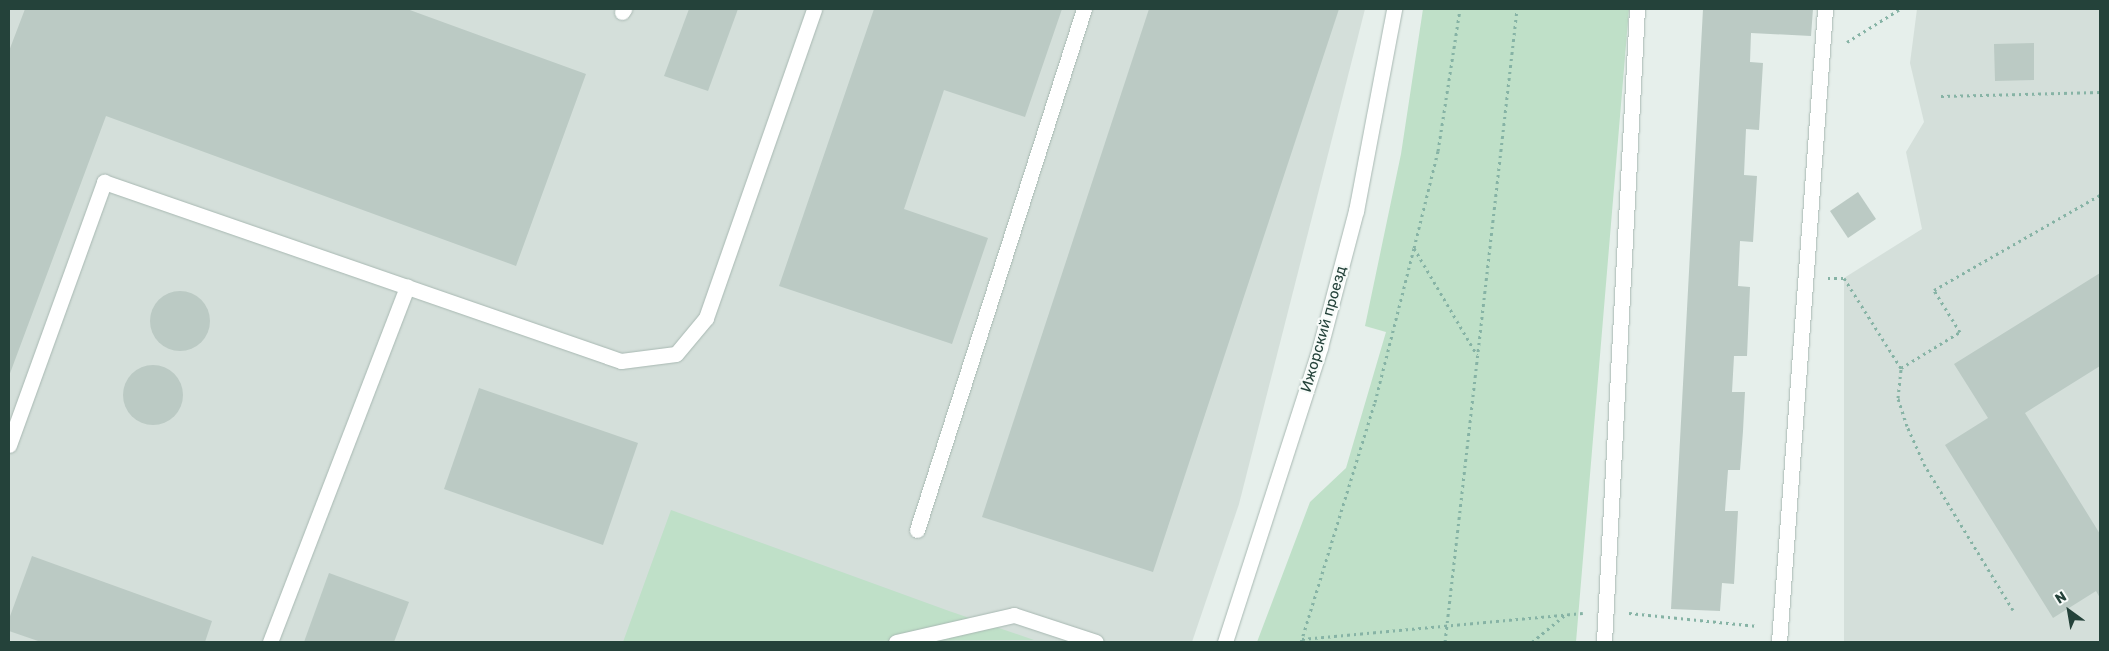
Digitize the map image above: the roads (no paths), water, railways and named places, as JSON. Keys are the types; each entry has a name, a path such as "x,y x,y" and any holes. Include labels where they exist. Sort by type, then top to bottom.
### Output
{"street":[{"path":"9,445 104,182 621,362 676,354 706,318 814,9"},
{"path":"916,530 1084,9"},
{"name":"Ижорский проезд","path":"1224,642 1320,347 1356,211 1394,9"},
{"path":"1604,642 1637,9"},
{"path":"1780,635 1825,9"},
{"path":"270,642 407,287"},
{"path":"896,642 1014,615 1096,642"}]}
